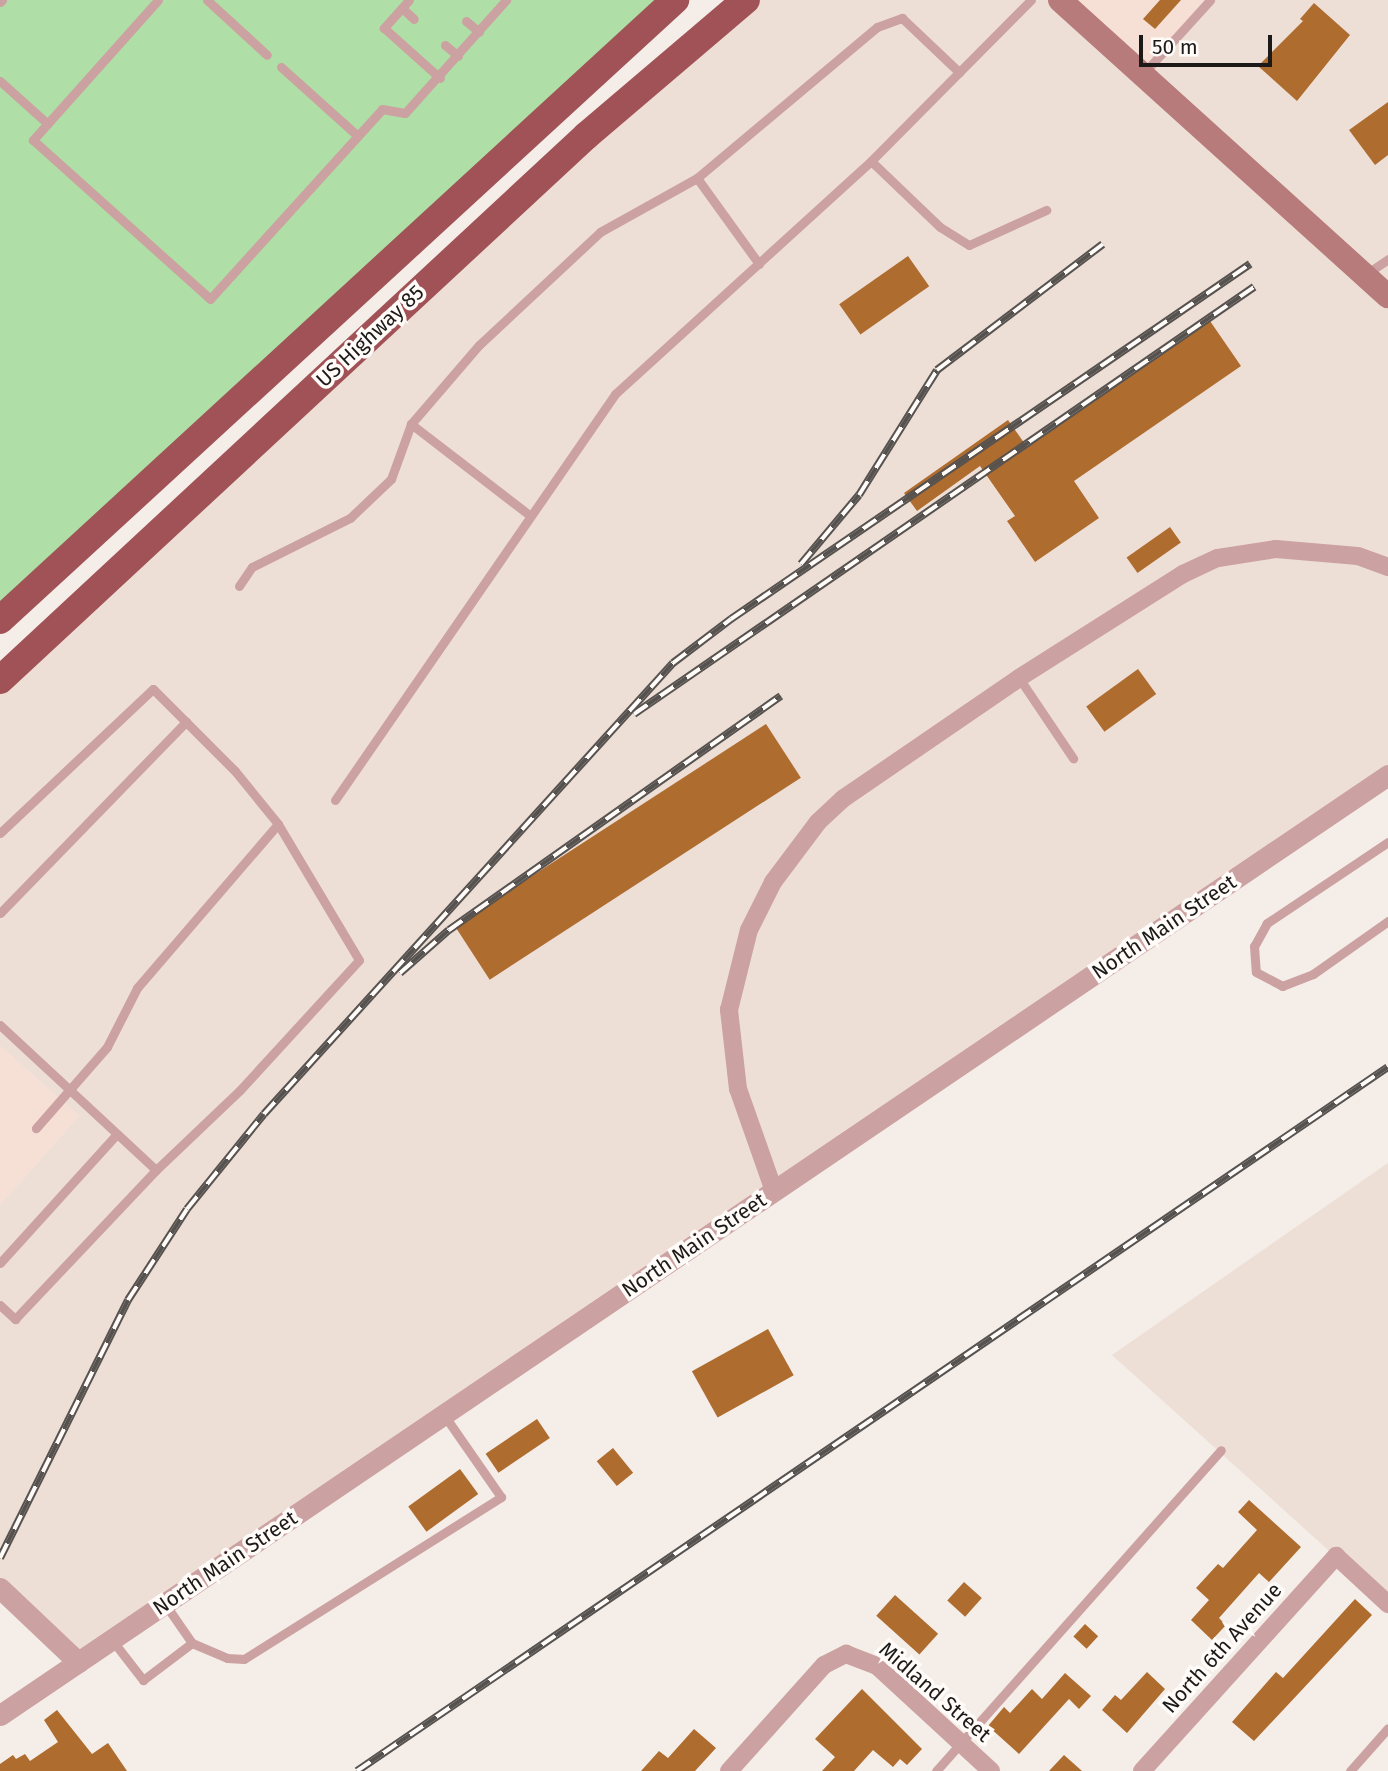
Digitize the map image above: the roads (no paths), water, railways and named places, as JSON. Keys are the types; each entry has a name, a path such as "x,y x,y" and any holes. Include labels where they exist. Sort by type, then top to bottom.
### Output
{"highway":[{"name":"US Highway 85","path":"0,620 434,216 675,0"},
{"name":"US Highway 85","path":"0,680 586,136 746,0"}],"main road":[{"path":"1060,0 1388,296"}],"street":[{"path":"774,1191 746,1117 729,1034 733,984 749,930 773,882 818,822 844,798 1019,678 1183,574 1218,558 1245,552 1310,549 1358,556 1388,567"},
{"name":"North Main Street","path":"0,1715 1388,775"},
{"name":"North 6th Avenue","path":"1142,1771 1336,1556 1388,1604"},
{"path":"0,1588 78,1662"},
{"name":"Midland Street","path":"729,1771 824,1665 846,1654 877,1666 991,1771"}],"lane":[{"path":"158,0 33,140 210,299 382,109 405,113 440,78 503,4 491,0"},
{"path":"207,0 267,55"},
{"path":"335,800 528,514 615,394 872,161 1031,0"},
{"path":"1142,75 1210,0"},
{"path":"414,19 406,4 384,28 440,78"},
{"path":"239,586 252,568 350,518 391,479 411,424 479,345 600,232 697,178 877,27 902,18 959,72"},
{"path":"466,21 479,32"},
{"path":"445,45 458,56"},
{"path":"281,67 358,136"},
{"path":"0,81 48,124"},
{"path":"872,161 940,227 969,245 1046,210"},
{"path":"697,178 759,264"},
{"path":"1365,275 1388,259"},
{"path":"411,424 528,514"},
{"path":"1019,678 1073,758"},
{"path":"0,833 153,689 235,771 278,824 359,960 240,1090 156,1170 15,1319 0,1305"},
{"path":"0,913 186,722"},
{"path":"36,1128 107,1047 137,988 278,824"},
{"path":"1388,842 1268,923 1254,946 1256,972 1282,986 1313,974 1388,921"},
{"path":"0,1025 156,1170"},
{"path":"0,1263 117,1134"},
{"path":"165,1604 192,1643 227,1658 244,1659 500,1497 444,1415"},
{"path":"936,1771 1221,1450"},
{"path":"112,1640 143,1680 192,1643"},
{"path":"1350,1771 1388,1728"}],"railway":[{"path":"801,564 859,495 937,370 1103,244"},
{"path":"0,1558 128,1300 187,1209 264,1114 673,663 731,619 1250,264"},
{"path":"634,714 1254,287"},
{"path":"400,973 449,930 781,696"},
{"path":"357,1771 1388,1067"}]}
